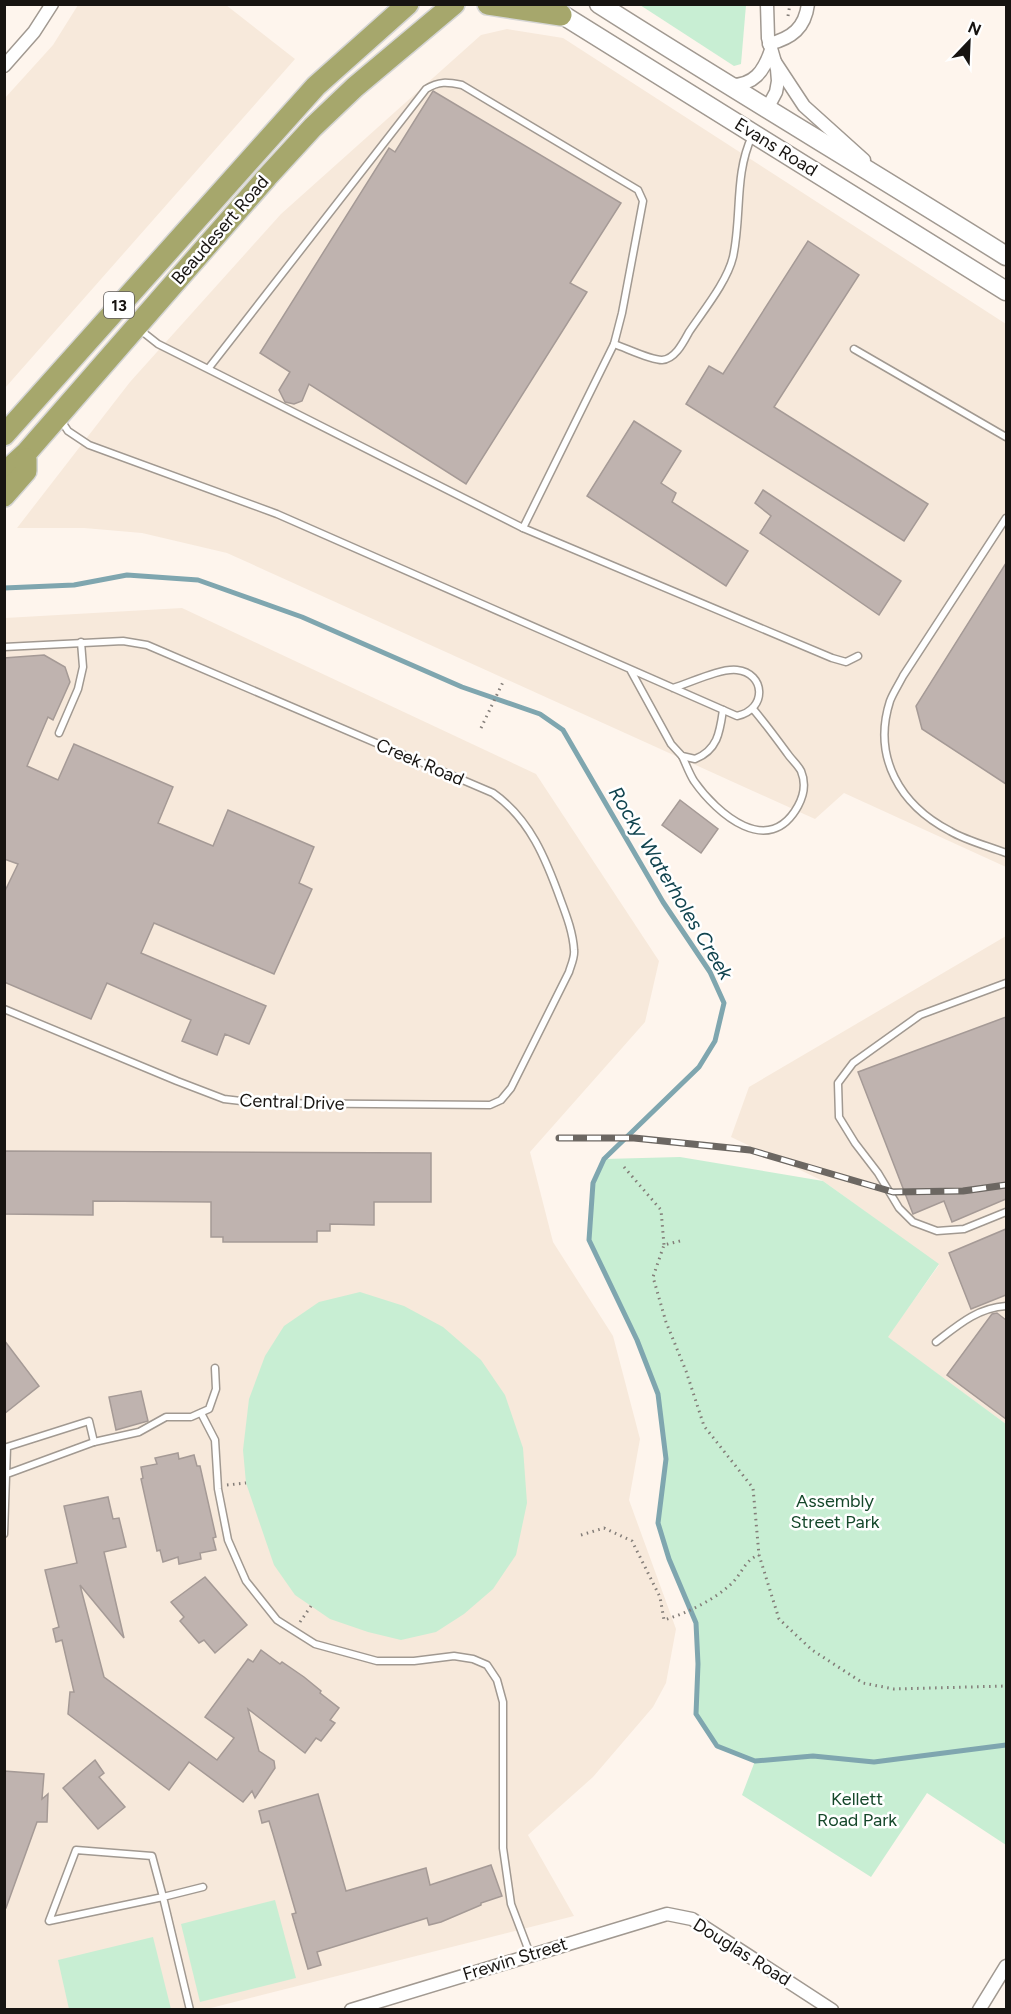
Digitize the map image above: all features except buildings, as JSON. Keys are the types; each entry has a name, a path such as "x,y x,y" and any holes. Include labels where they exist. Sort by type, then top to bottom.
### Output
{"highway":[{"name":"Beaudesert Road","path":"4,435 316,86 392,12 408,4"},
{"name":"Beaudesert Road","path":"4,473 27,452 314,127 356,87 454,4"},
{"path":"488,4 554,10"},
{"path":"4,496 26,471 27,452"}],"main road":[{"name":"Evans Road","path":"599,4 725,85 892,184 1006,256"},
{"name":"Evans Road","path":"554,10 1006,291"},
{"path":"753,133 767,109"}],"street":[{"path":"4,66 34,32 52,4"},
{"path":"767,4 770,47 775,62 778,86 767,109"},
{"path":"725,85 741,84 753,80 762,70 770,47 798,31 803,23 808,4"},
{"path":"775,62 810,113 892,184"},
{"name":"Frewin Street","path":"351,2010 386,2004 530,1954 657,1916 667,1914 680,1916"},
{"name":"Douglas Road","path":"680,1916 692,1919 832,2010"},
{"path":"979,2010 1006,1966"}],"lane":[{"path":"208,369 426,89 444,81 462,85 638,190 643,201 614,344 523,528"},
{"path":"614,344 660,360 671,357 681,344 723,279 732,260 738,220 740,172 745,151 753,133"},
{"path":"136,326 158,344 523,528 832,658 846,662 858,656"},
{"path":"854,349 1006,437"},
{"path":"57,416 68,431 89,445 277,514 723,710 737,716 747,714 753,709 760,693 756,681 748,674 738,670 724,671 673,688"},
{"path":"1006,519 903,676 890,700 885,729 887,762 900,790 920,812 951,832 1006,853"},
{"name":"Creek Road","path":"4,647 123,641 147,645 493,793 507,803 535,838 555,883 570,926 575,952 569,972 511,1088 501,1100 490,1105"},
{"path":"59,733 78,689 83,667 81,642"},
{"path":"630,669 671,744 682,756 693,779 712,804 736,823 753,830 769,830 782,826 792,816 805,789 801,771 753,709"},
{"path":"682,756 695,759 711,749 720,734 723,710"},
{"path":"1006,983 920,1015 853,1063 838,1083 840,1117 855,1143 878,1173 898,1208 913,1222 937,1231 964,1229 1006,1212"},
{"name":"Central Drive","path":"4,1009 177,1082 224,1099 258,1103 490,1105"},
{"path":"936,1342 978,1312 1006,1306"},
{"path":"6,1474 94,1442 139,1432 166,1418 190,1417 209,1409 216,1389 215,1368"},
{"path":"201,1413 215,1440 218,1489 228,1540 246,1581 277,1620 315,1644 377,1660 414,1661 454,1656 488,1665 497,1680 503,1702 503,1848 511,1904 530,1954"},
{"path":"4,1534 7,1447 89,1421 94,1442"},
{"path":"190,2010 163,1897 152,1856 76,1850 49,1921 163,1897 203,1887"}],"path":[{"path":"481,728 504,680"},
{"path":"624,1167 661,1210 664,1245 653,1277 666,1322 686,1371 704,1426 753,1488 759,1555 778,1619 812,1650 863,1683 894,1689 1006,1686"},
{"path":"664,1245 680,1241"},
{"path":"225,1485 246,1483"},
{"path":"581,1535 604,1528 632,1541 660,1597 664,1620 708,1600 732,1583 751,1557 759,1555"},
{"path":"298,1625 311,1606"}],"shaded area":[{"path":"78,5 226,5 295,59 5,388 5,98 53,45"},
{"path":"507,29 563,38 1006,324 1006,867 844,793 815,819 227,553 142,533 84,528 17,528 130,382 281,214 481,35"},
{"path":"182,608 536,774 659,961 645,1022 530,1152 553,1242 613,1336 640,1439 629,1500 676,1629 666,1683 653,1707 593,1777 528,1835 574,1916 207,2009 5,2010 5,618"},
{"path":"1006,936 1006,1424 887,1337 939,1265 823,1181 731,1137 749,1087"}],"green space":[{"path":"640,5 746,5 741,64 734,66"},
{"name":"Assembly Street Park","path":"680,1157 823,1181 939,1264 888,1337 1006,1424 1006,1845 927,1793 871,1877 742,1795 755,1761 717,1746 696,1714 698,1664 696,1623 669,1559 658,1523 666,1459 658,1394 637,1340 589,1240 593,1183 604,1159"},
{"path":"360,1292 404,1306 443,1327 481,1360 505,1395 523,1448 527,1503 516,1555 493,1589 464,1614 436,1632 401,1640 330,1619 295,1595 274,1565 246,1483 243,1450 249,1399 265,1356 284,1326 319,1302"},
{"path":"275,1900 296,1978 200,2002 181,1924"},
{"path":"153,1937 171,2009 69,2009 58,1960"}],"waterway":[{"name":"Rocky Waterholes Creek","path":"4,588 74,585 127,575 198,580 302,617 462,687 540,714 563,730 663,902 710,972 724,1003 715,1041 699,1067 604,1159 593,1183 589,1240 637,1340 658,1394 666,1459 658,1523 669,1559 696,1623 698,1664 696,1714 717,1746 755,1761 813,1756 874,1762 1006,1745"}],"railway":[{"path":"559,1138 634,1138 750,1150 893,1192 963,1191 1006,1185"}],"park label":[{"name":"Kellett Road Park","path":"857,1809"}]}
